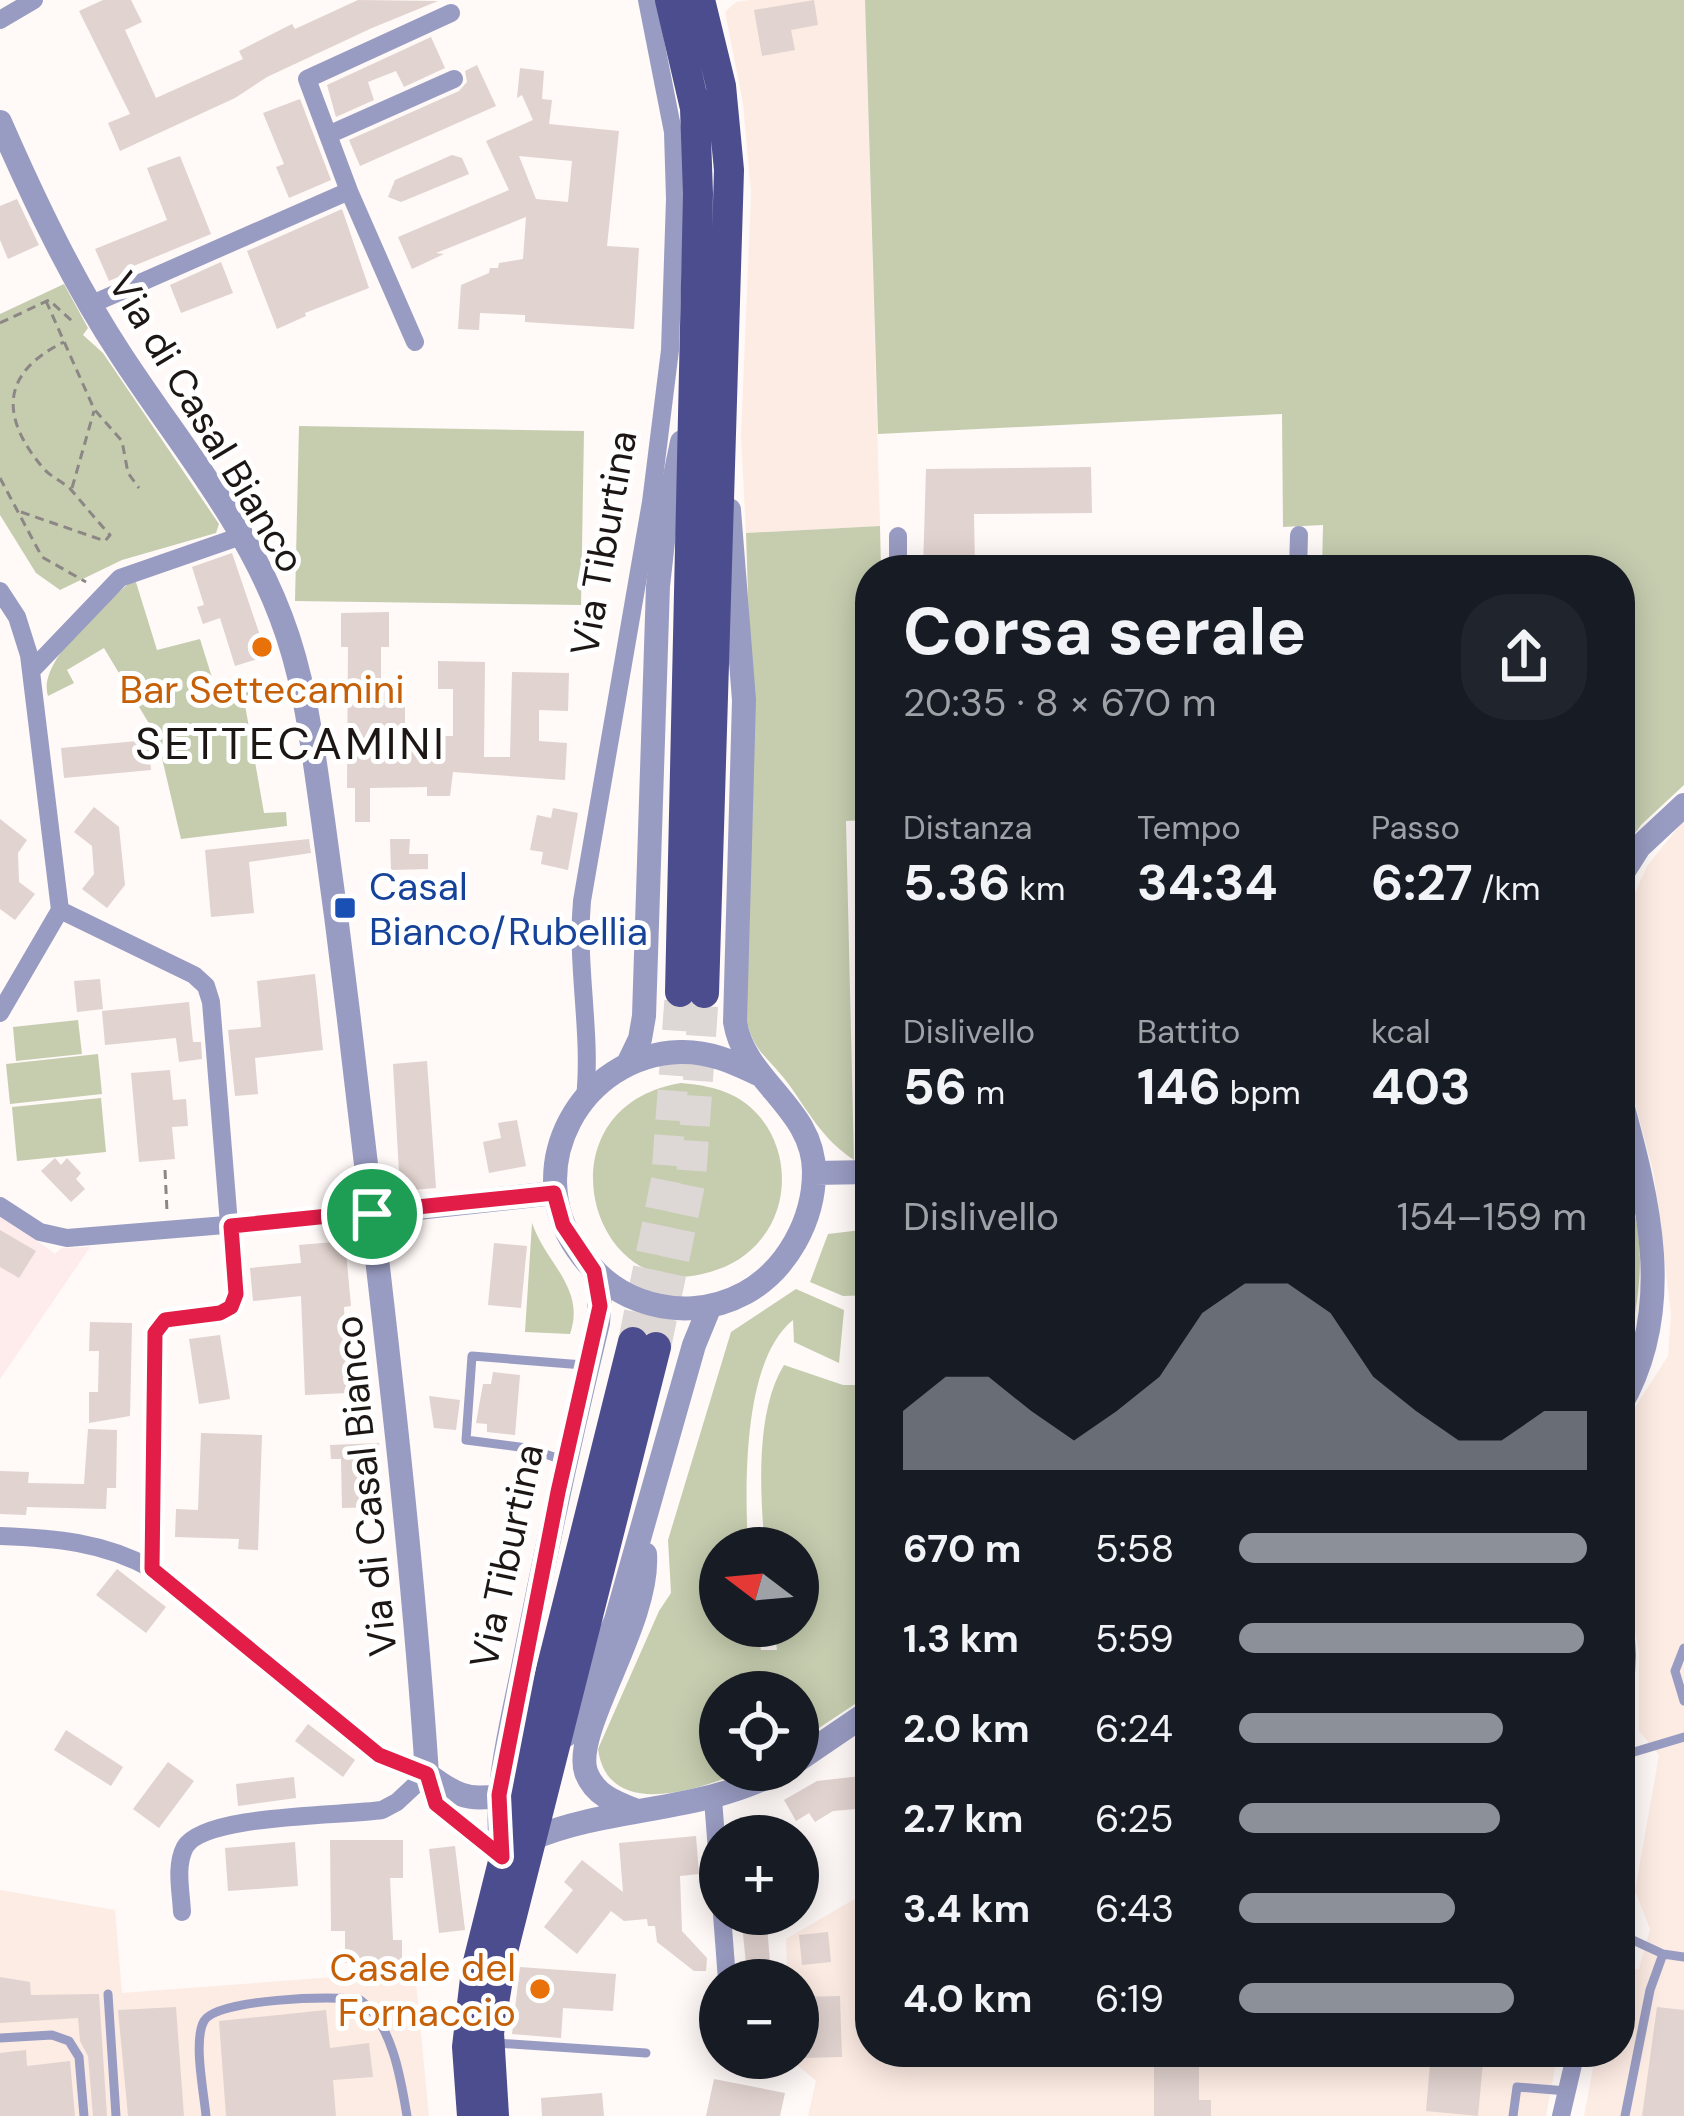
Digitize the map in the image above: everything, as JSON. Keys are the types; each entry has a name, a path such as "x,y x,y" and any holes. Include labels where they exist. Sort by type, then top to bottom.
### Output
{"main road":[{"name":"Via Tiburtina","path":"695,0 721,86 728,170 720,446 692,993 697,288 695,0"},
{"name":"Via Tiburtina","path":"472,2116 467,2057 471,2000 502,1857 645,1344 551,1762 499,1968 489,2042 494,2116"}],"street":[{"path":"0,20 34,0"},
{"name":"Via Tiburtina","path":"585,1098 588,1054 579,958 582,901 642,559 670,350 673,132 647,0"},
{"path":"415,342 307,80 451,13"},
{"path":"328,135 454,79"},
{"name":"Via di Casal Bianco","path":"0,122 47,226 118,352 244,535 282,619 303,689 372,1214 417,1634 427,1774"},
{"path":"92,304 349,191"},
{"name":"Via Tiburtina","path":"628,1064 644,1016 659,572 682,447 697,288"},
{"name":"Via Tiburtina","path":"720,446 734,546 743,670 735,1022 743,1051 799,1122 814,1173"},
{"path":"32,671 103,593 132,572 244,535"},
{"path":"1298,555 1299,535"},
{"path":"898,536 898,555"},
{"path":"0,591 20,623 32,671 60,910 0,1013"},
{"path":"1635,854 1684,805"},
{"path":"60,910 194,975 206,986 211,1002 236,1294 231,1307 220,1313 165,1320 155,1333 152,1569"},
{"name":"Via Tiburtina","path":"554,1193 558,1147 570,1118 601,1082 628,1064 689,1052 721,1058 758,1074"},
{"path":"0,1206 40,1232 60,1238 372,1214 554,1193 563,1225 594,1271 613,1287 648,1303 687,1309 710,1306 751,1290 782,1262 802,1225 814,1173 855,1172"},
{"path":"1635,1187 1653,1251 1653,1290 1635,1373"},
{"name":"Via Tiburtina","path":"502,1857 499,1795 600,1306 594,1271"},
{"name":"Via Tiburtina","path":"551,1762 612,1633 699,1328 710,1306"},
{"path":"637,1811 598,1791 587,1774 583,1754 586,1736 641,1603 642,1528"},
{"path":"0,1536 94,1545 152,1569 379,1755 427,1774 464,1797 481,1800 499,1795"},
{"path":"819,1746 855,1721"},
{"path":"182,1912 181,1857 189,1841 202,1832 227,1824 382,1810 427,1774"},
{"path":"531,1839 565,1827 712,1799 731,1791"},
{"path":"712,1799 713,1815"},
{"path":"1562,2116 1573,2067"}],"lane":[{"path":"565,1461 527,1448 466,1441 472,1356 588,1366"},
{"path":"1684,1648 1675,1671 1684,1701"},
{"path":"1635,1752 1684,1737"},
{"path":"1635,1941 1663,1954 1684,1957"},
{"path":"1635,2066 1650,1990 1663,1954"},
{"path":"108,1994 116,2116"},
{"path":"206,2116 200,2039 211,2012 232,2006 340,1998 360,2000 373,2011 397,2067 406,2116"},
{"path":"0,2038 52,2035 69,2041 79,2057 84,2116"},
{"path":"489,2042 646,2053"},
{"path":"1625,2116 1635,2067"},
{"path":"1513,2116 1517,2087 1567,2091"}],"path":[{"path":"0,323 46,302"},
{"path":"46,302 84,332"},
{"path":"46,302 94,409 122,441 128,473 139,488"},
{"path":"21,512 105,542 110,535 78,502 72,489 47,473 15,427 10,404 16,380 64,342"},
{"path":"72,489 94,409"},
{"path":"0,478 42,557 103,593"},
{"path":"163,1232 165,1170"},
{"path":"427,1774 436,1804 502,1857"}],"shaded area":[{"path":"865,0 880,526 746,533 741,437 751,193 743,103 725,12 736,2"},
{"path":"1684,820 1684,2116 1584,2116 1593,2067 1635,2067 1635,1970 1650,1929 1635,1891 1659,1755 1639,1731 1635,1631 1635,1408 1668,1356 1671,1314 1654,1174 1635,1102 1635,893 1647,866"},
{"path":"0,1214 55,1254 62,1248 90,1247 0,1379"},
{"path":"0,1890 115,1910 122,1993 415,1971 429,2116 0,2116"},
{"path":"855,1899 855,2067 1555,2067 1546,2116 808,2116 814,2079 819,2079 819,1959 787,1959 786,1939 819,1935 819,1920"}],"green space":[{"path":"865,0 1684,0 1684,785 1635,833 1635,555 1322,555 1323,525 1283,527 1282,414 878,434"},
{"path":"64,284 88,328 83,335 103,353 219,524 216,533 122,560 60,590 36,573 0,515 0,314"},
{"path":"299,426 584,431 581,605 295,601"},
{"path":"880,526 881,555 855,555 855,821 846,821 854,1160 825,1134 760,1051 744,1011 751,691 746,533"},
{"path":"135,579 157,650 200,639 219,700 281,683 284,693 245,705 264,813 286,812 287,826 181,839 157,737 104,648 67,670 74,683 48,696 47,682 63,649"},
{"path":"78,1020 82,1054 16,1061 13,1027"},
{"path":"98,1054 102,1094 10,1104 6,1064"},
{"path":"681,1083 721,1090 751,1108 774,1141 782,1181 773,1220 745,1255 710,1272 668,1276 634,1262 609,1235 595,1201 594,1163 607,1128 635,1100"},
{"path":"101,1098 106,1152 17,1161 12,1107"},
{"path":"1635,1218 1640,1248 1635,1311"},
{"path":"532,1223 569,1289 574,1318 570,1334 525,1332"},
{"path":"855,1231 855,1296 843,1296 810,1282 828,1234"},
{"path":"796,1289 844,1310 839,1363 794,1342 793,1320 776,1339 764,1364 750,1426 748,1527 699,1527 699,1647 819,1647 819,1527 764,1527 764,1429 784,1365 855,1385 855,1704 819,1728 819,1671 699,1671 699,1787 637,1793 619,1786 605,1772 598,1749 671,1593 668,1540 731,1332"}],"building":[{"path":"103,0 131,0 142,22 125,30 156,98 243,59 239,51 292,24 295,29 358,0 438,1 267,77 235,98 120,151 108,123 130,114 79,11"},
{"path":"814,0 818,25 791,30 795,50 762,56 754,10"},
{"path":"431,37 445,68 404,87 396,71 368,82 374,100 336,117 327,85"},
{"path":"477,65 496,106 360,166 349,140 459,91 467,82 465,71"},
{"path":"520,68 544,71 542,99 552,100 549,124 619,131 607,246 639,248 634,329 525,322 525,315 480,313 479,330 458,329 461,285 498,268 499,263 523,259 526,217 436,253 444,254 412,269 398,237 509,190 486,141 533,120 522,95 517,98","holes":["519,156 572,161 568,202 536,199"]},
{"path":"300,99 331,180 289,198 276,167 284,164 263,113"},
{"path":"452,155 462,158 469,174 401,202 388,197 395,180"},
{"path":"180,156 211,234 124,270 125,274 109,281 95,249 167,220 147,168"},
{"path":"17,199 39,245 8,259 0,240 0,206"},
{"path":"342,209 369,288 277,329 247,251"},
{"path":"221,262 233,293 181,313 170,285"},
{"path":"1091,467 1092,513 974,514 975,555 923,555 926,469"},
{"path":"232,553 267,656 235,666 220,618 203,624 197,607 204,605 192,567"},
{"path":"389,612 389,647 381,647 381,682 405,686 405,736 453,736 453,689 438,689 438,661 485,662 484,757 510,757 512,672 569,673 568,711 539,710 539,741 567,743 565,780 453,772 450,796 427,796 427,787 370,788 370,822 355,822 355,788 347,788 348,647 341,647 341,613"},
{"path":"148,740 151,770 64,778 61,748"},
{"path":"94,807 119,827 125,885 107,908 82,889 94,874 92,846 74,832"},
{"path":"553,808 578,813 568,870 541,864 543,852 530,850 537,815 551,818"},
{"path":"0,819 27,840 18,853 19,882 35,894 15,920 0,909"},
{"path":"309,839 311,853 249,862 254,913 211,917 205,850"},
{"path":"390,839 410,839 409,854 428,854 428,869 391,870"},
{"path":"315,974 323,1050 255,1058 258,1094 235,1096 228,1030 261,1027 257,981"},
{"path":"100,979 103,1009 77,1012 74,981"},
{"path":"189,1002 193,1042 201,1042 202,1059 179,1062 176,1038 105,1045 102,1011"},
{"path":"427,1061 436,1188 400,1191 393,1064"},
{"path":"170,1070 173,1100 186,1099 188,1126 172,1127 175,1159 139,1162 131,1073"},
{"path":"517,1120 526,1166 489,1173 483,1142 501,1138 498,1123"},
{"path":"55,1158 61,1165 67,1158 81,1173 76,1179 85,1189 71,1202 41,1171"},
{"path":"0,1230 36,1251 19,1278 0,1267"},
{"path":"345,1241 351,1306 344,1307 347,1375 368,1374 369,1392 305,1395 301,1296 253,1301 250,1268 301,1263 299,1245"},
{"path":"494,1243 527,1246 521,1308 488,1305"},
{"path":"90,1322 132,1323 130,1416 89,1423 89,1392 98,1392 99,1351 89,1351"},
{"path":"220,1335 230,1399 199,1404 189,1339"},
{"path":"493,1372 520,1375 515,1435 487,1432 487,1424 476,1423 483,1384 491,1384"},
{"path":"429,1396 460,1400 456,1430 434,1428"},
{"path":"88,1429 117,1430 116,1488 107,1488 106,1509 27,1507 26,1515 0,1514 0,1471 29,1472 28,1483 84,1484"},
{"path":"201,1433 262,1435 258,1550 238,1549 239,1539 175,1537 176,1509 198,1510"},
{"path":"379,1443 381,1507 342,1508 341,1459 331,1459 330,1445"},
{"path":"117,1569 166,1607 146,1633 96,1595"},
{"path":"308,1724 355,1760 343,1777 295,1741"},
{"path":"66,1730 123,1767 111,1786 54,1750"},
{"path":"168,1762 194,1781 159,1828 133,1809"},
{"path":"294,1777 296,1798 238,1806 236,1784"},
{"path":"855,1777 855,1809 833,1811 819,1820 819,1815 809,1813 793,1815 784,1800 800,1791 819,1791 819,1781"},
{"path":"696,1836 699,1874 680,1876 682,1931 707,1958 699,1959 699,1971 657,1942 655,1926 648,1926 647,1919 624,1921 611,1911 577,1954 544,1927 573,1890 564,1882 582,1860 623,1892 619,1843"},
{"path":"330,1840 403,1840 403,1878 390,1878 393,1940 402,1940 402,1964 345,1963 345,1931 331,1931"},
{"path":"295,1842 298,1886 228,1891 225,1848"},
{"path":"455,1846 465,1930 439,1933 429,1849"},
{"path":"828,1932 831,1962 801,1959 799,1935"},
{"path":"743,1935 768,1935 770,1959 746,1959"},
{"name":"Casale del Fornaccio","path":"520,1967 616,1974 613,2011 563,2008 561,2038 512,2034"},
{"path":"0,1977 30,1982 31,1995 99,1994 107,2116 93,2116 88,2056 80,2041 78,2018 0,2023"},
{"path":"840,1996 842,2057 819,2058 819,1997"},
{"path":"176,2007 184,2116 128,2116 118,2010"},
{"path":"1657,2007 1684,2010 1684,2116 1642,2116"},
{"path":"326,2010 330,2048 369,2043 373,2077 333,2080 336,2116 226,2116 219,2021"},
{"path":"26,2050 27,2066 70,2061 75,2116 0,2116 0,2053"},
{"path":"1154,2067 1199,2067 1199,2100 1211,2100 1211,2116 1154,2116"},
{"path":"1430,2067 1483,2067 1478,2116 1426,2111"},
{"path":"714,2079 785,2093 780,2116 706,2116"},
{"path":"602,2093 604,2116 542,2116 541,2098"}],"tunnel":[{"path":"633,1342 666,1180 680,992"},
{"path":"656,1347 691,1179 704,993"}],"place":[{"name":"Bar Settecamini","path":"262,647"},
{"name":"Casal Bianco/Rubellia","path":"345,908"},
{"name":"Casale del Fornaccio","path":"540,1989"}],"district":[{"name":"SETTECAMINI","path":"291,743"}],"route":[{"path":"554,1193 563,1225 594,1271 598,1286 598,1323 558,1492 499,1795 502,1857 436,1804 427,1774 379,1755 152,1569 158,1324 231,1307 236,1294 231,1226 372,1214 554,1193"}]}
